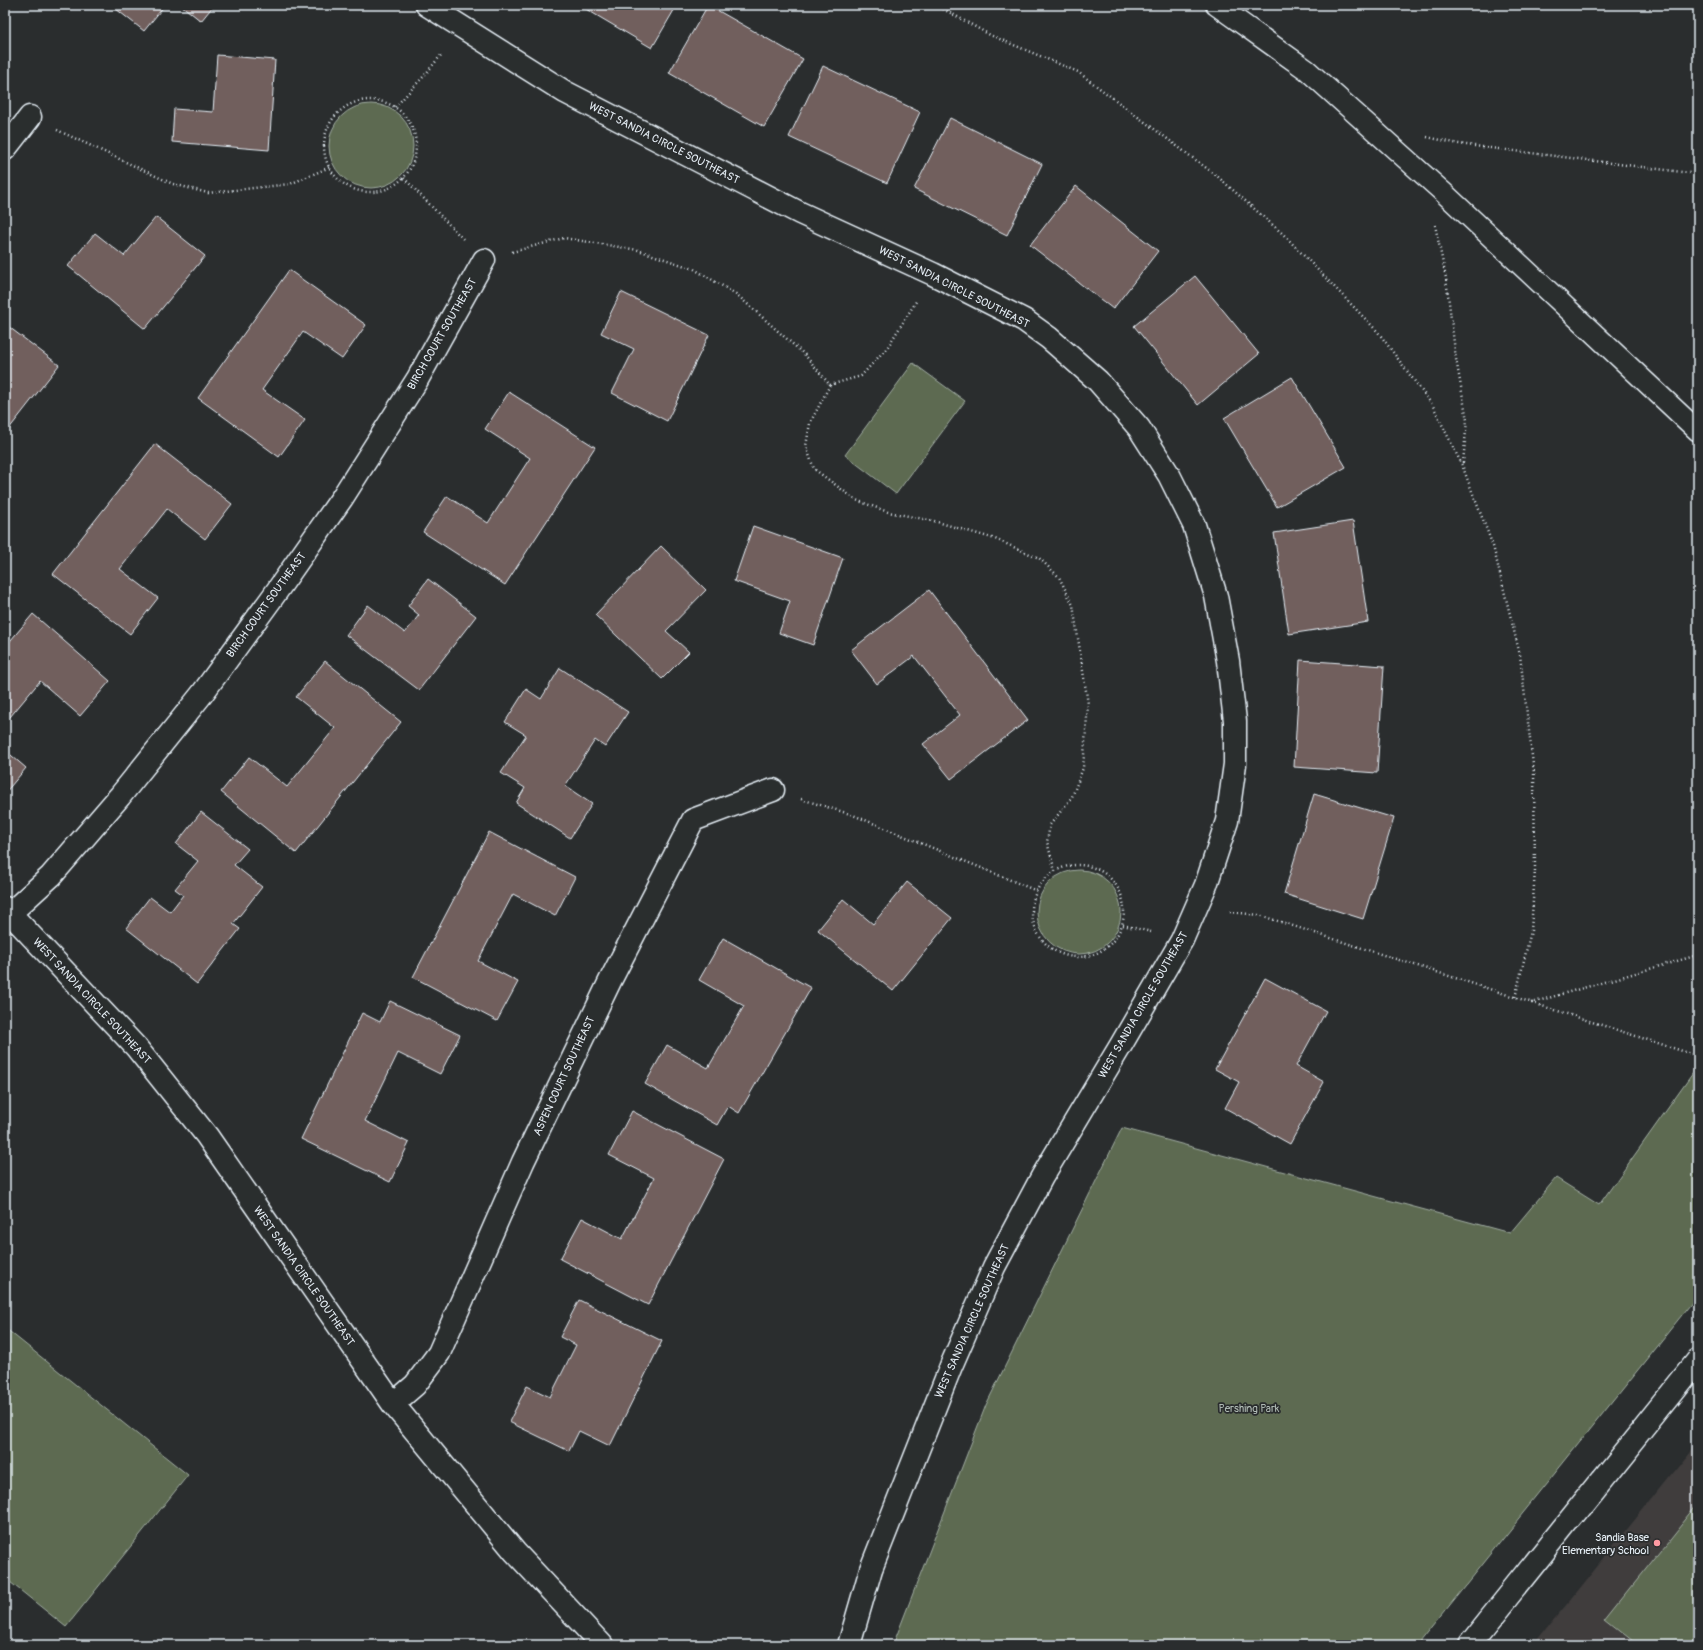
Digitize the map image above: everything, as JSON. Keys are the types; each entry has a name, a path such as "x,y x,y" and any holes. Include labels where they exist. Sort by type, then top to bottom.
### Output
{"street":[{"name":"WEST SANDIA CIRCLE SOUTHEAST","path":"427,5 565,92 800,213 933,274 1024,320 1049,338 1098,381 1139,428 1169,475 1194,525 1216,596 1229,668 1235,721 1235,764 1227,821 1206,885 1182,940 1121,1046 1042,1177 994,1267 951,1366 871,1569 849,1645"},
{"path":"5,149 30,117"},
{"name":"BIRCH COURT SOUTHEAST","path":"7,913 50,876 120,796 202,694 342,498 413,386 484,260"},
{"name":"ASPEN COURT SOUTHEAST","path":"393,1404 415,1385 439,1353 527,1155 610,981 693,820 773,790"},
{"name":"WEST SANDIA CIRCLE SOUTHEAST","path":"7,913 136,1047 207,1136 393,1404 515,1552 602,1645"},
{"path":"1469,1645 1698,1360"}],"lane":[{"path":"1216,5 1307,70 1444,193 1698,432"}],"path":[{"path":"936,5 990,35 1078,72 1217,176 1283,234 1378,332 1433,406 1462,465 1493,546 1518,648 1534,773 1535,870 1531,931 1515,998"},
{"path":"395,107 442,54"},
{"path":"366,100 381,101 395,107 406,116 416,140 416,154 412,167 404,178 392,187 378,191 364,191 350,187 338,178 330,167 325,153 325,138 330,124 339,112 352,103 366,100"},
{"path":"30,117 173,184 208,193 290,184 330,167"},
{"path":"1420,135 1458,144 1698,174"},
{"path":"404,178 484,260 564,238 638,250 694,269 736,294 805,355 830,385"},
{"path":"1433,219 1446,278 1456,359 1467,420 1462,465"},
{"path":"933,274 887,348 861,376 830,385 810,423 806,446 814,469 856,500 888,512 934,521 996,539 1039,558 1059,576 1073,605 1088,704 1082,768 1072,796 1050,824 1047,842 1055,871"},
{"path":"773,790 853,815 1037,891"},
{"path":"1066,866 1091,866 1102,872 1112,879 1124,900 1123,924 1117,937 1107,947 1096,954 1082,958 1068,956 1056,951 1045,943 1036,931 1032,918 1033,904 1037,891 1045,880 1055,871 1066,866"},
{"path":"1230,912 1259,914 1698,1056"},
{"path":"1531,1003 1698,955"}],"shaded area":[{"name":"Sandia Base Elementary School","path":"1698,1440 1698,1645 1533,1645"}],"green space":[{"path":"371,104 387,107 401,116 410,130 413,146 410,162 401,176 387,185 371,188 355,185 341,176 332,162 329,146 332,130 341,116 355,107"},
{"path":"913,363 965,401 896,494 845,455"},
{"path":"1079,870 1095,873 1109,882 1118,896 1121,912 1118,928 1109,942 1095,951 1079,954 1063,951 1049,942 1040,928 1037,912 1040,896 1049,882 1063,873"},
{"name":"Pershing Park","path":"1698,1066 1698,1295 1417,1645 893,1645 986,1405 1122,1128 1510,1233 1556,1178 1599,1205"},
{"path":"5,1328 188,1475 66,1627 5,1578"},
{"path":"1698,1504 1698,1645 1639,1645 1606,1619"}],"building":[{"path":"111,5 165,5 144,31"},
{"path":"181,5 214,5 201,21"},
{"path":"579,5 677,5 652,48"},
{"path":"708,5 803,59 764,127 669,73"},
{"path":"217,55 275,60 269,150 172,142 174,109 213,112"},
{"path":"823,66 920,112 887,183 789,137"},
{"path":"950,118 1042,164 1007,235 914,189"},
{"path":"1076,186 1158,251 1113,309 1030,245"},
{"path":"156,217 205,256 145,329 68,266 95,233 124,256"},
{"path":"289,270 366,325 342,359 303,332 262,390 305,420 279,457 198,398"},
{"path":"1195,276 1259,354 1198,405 1134,326"},
{"path":"621,292 709,335 667,421 612,393 634,349 601,333"},
{"path":"5,324 59,365 5,434"},
{"path":"1292,377 1346,467 1277,507 1224,418"},
{"path":"509,392 595,447 505,585 423,532 447,496 488,523 530,458 485,429"},
{"path":"155,444 232,504 205,539 167,509 120,569 158,598 130,634 53,574"},
{"path":"1353,521 1368,622 1289,634 1274,533"},
{"path":"753,526 843,558 813,645 779,633 790,601 734,581"},
{"path":"661,546 706,590 666,631 689,652 662,679 595,615"},
{"path":"428,579 476,616 419,690 346,635 368,605 405,633 419,615 408,606"},
{"path":"929,590 1028,720 951,779 923,744 960,715 914,656 877,684 851,650"},
{"path":"33,614 110,681 80,716 40,681 5,723 5,647"},
{"path":"1300,660 1384,666 1377,773 1294,767"},
{"path":"325,661 401,722 296,853 221,792 249,757 287,787 335,728 296,697"},
{"path":"560,668 628,712 605,747 595,740 565,786 592,804 570,838 516,803 525,788 501,773 526,735 505,722 526,689 541,699"},
{"path":"5,750 26,768 5,793"},
{"path":"1314,794 1394,818 1363,919 1284,894"},
{"path":"201,812 248,849 234,865 262,887 233,924 240,929 197,984 126,928 150,897 170,912 183,895 175,889 198,861 176,844"},
{"path":"489,832 575,877 555,916 513,894 478,961 518,982 497,1021 413,977"},
{"path":"907,882 952,918 893,991 818,930 843,899 873,924"},
{"path":"723,938 811,988 739,1113 728,1106 717,1125 645,1084 667,1045 708,1068 744,1006 699,980"},
{"path":"1265,978 1326,1011 1296,1066 1324,1082 1290,1144 1225,1108 1239,1082 1215,1069"},
{"path":"390,1001 460,1035 440,1074 398,1053 365,1121 409,1143 390,1182 301,1139 362,1013 380,1022"},
{"path":"632,1111 724,1159 648,1305 560,1259 582,1218 622,1239 654,1178 609,1155"},
{"path":"579,1300 662,1341 610,1446 579,1431 569,1451 509,1422 527,1386 550,1397 576,1345 560,1337"}],"place":[{"name":"Sandia Base Elementary School","path":"1657,1543"}]}
